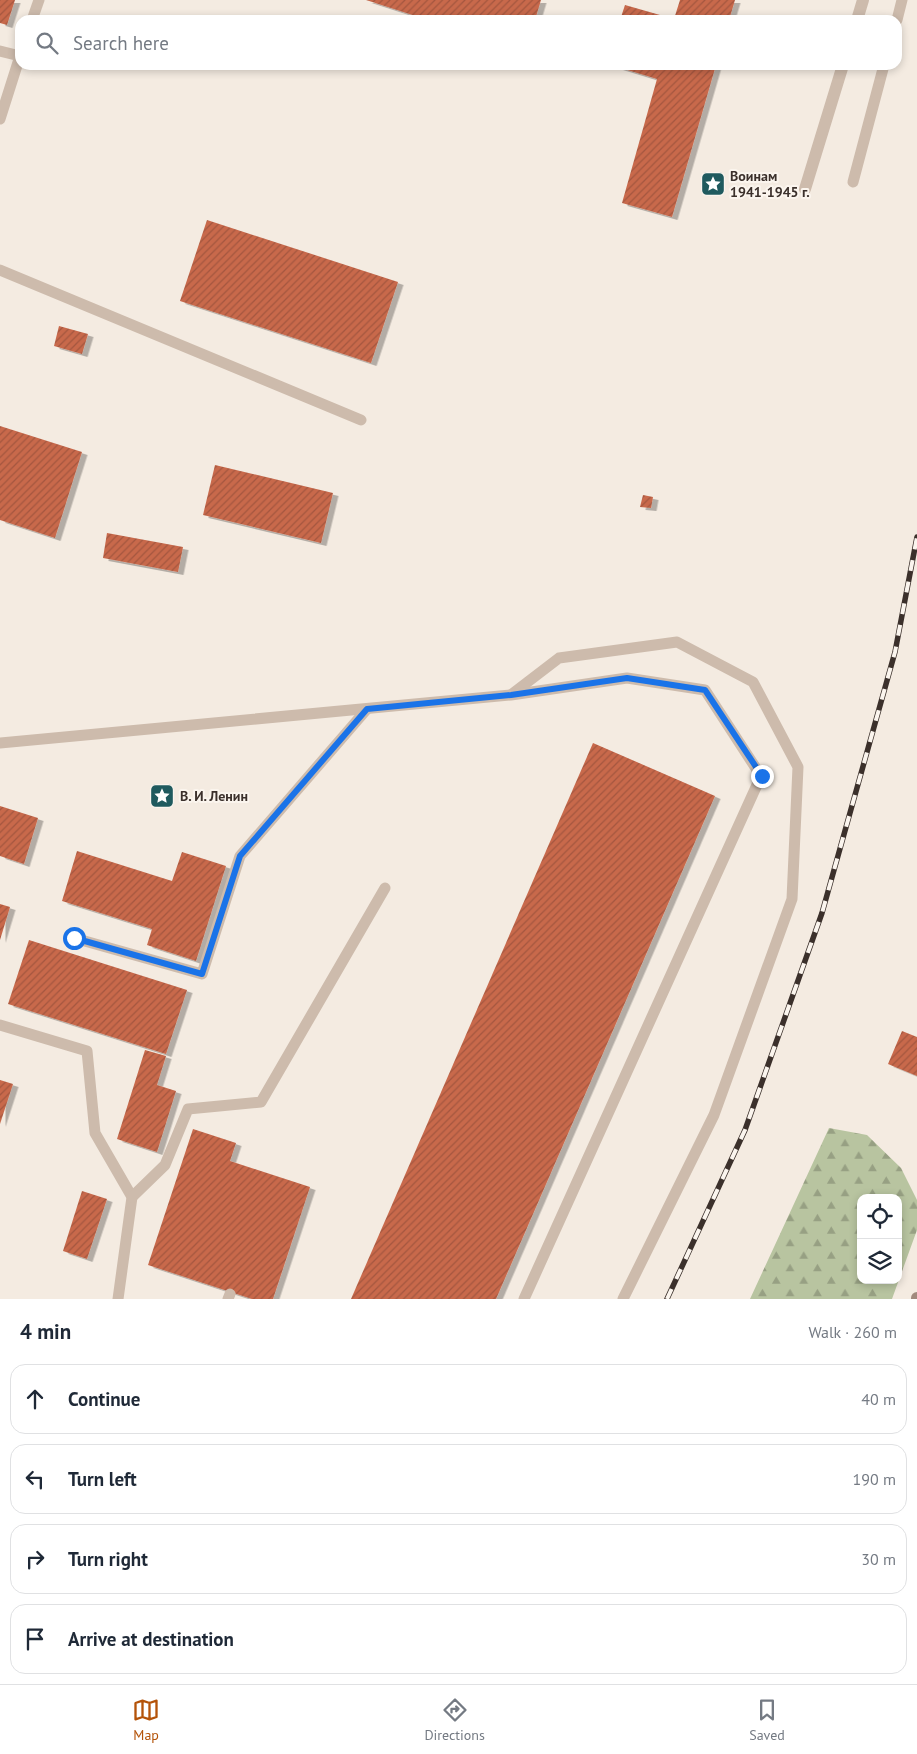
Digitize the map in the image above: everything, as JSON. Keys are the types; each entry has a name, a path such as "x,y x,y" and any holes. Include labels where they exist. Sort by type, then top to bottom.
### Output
{"street":[{"path":"858,15 863,0"},
{"path":"805,188 841,70"}],"lane":[{"path":"34,15 39,0"},
{"path":"898,15 902,0"},
{"path":"0,51 15,55"},
{"path":"0,119 16,70"},
{"path":"853,182 883,70"},
{"path":"0,270 361,420"},
{"path":"511,695 558,658 677,642 753,682 798,767 792,899 714,1115 623,1299"},
{"path":"0,743 511,695 627,678 705,690 762,776 524,1299"},
{"path":"74,938 202,974 240,856 367,709"},
{"path":"132,1197 165,1166 188,1109 261,1102 385,888"},
{"path":"0,1025 87,1051 95,1133 132,1197 118,1299"}],"green space":[{"path":"829,1128 867,1135 901,1168 917,1200 917,1230 902,1271 902,1194 857,1194 857,1284 897,1284 892,1299 750,1299"}],"building":[{"path":"0,0 15,0 7,25 0,23"},
{"path":"366,0 541,0 536,15 412,15"},
{"path":"680,0 735,0 730,15 675,15"},
{"path":"625,5 660,15 622,15"},
{"path":"627,70 715,70 672,217 622,203 657,79"},
{"path":"207,220 398,282 371,363 180,301"},
{"path":"59,326 88,334 82,354 54,346"},
{"path":"0,426 82,452 55,538 0,520"},
{"path":"215,465 333,493 321,543 203,515"},
{"path":"643,495 653,497 651,508 640,507"},
{"path":"107,533 183,547 178,572 103,558"},
{"path":"593,743 715,796 496,1299 351,1299"},
{"path":"0,806 38,818 24,864 0,856"},
{"path":"77,851 172,881 182,852 226,866 196,961 147,945 152,929 62,901"},
{"path":"0,904 10,907 0,940"},
{"path":"29,940 187,990 166,1054 8,1004"},
{"path":"902,1031 917,1037 917,1076 888,1064"},
{"path":"145,1050 166,1056 157,1085 176,1091 157,1152 117,1139"},
{"path":"0,1080 13,1084 0,1124"},
{"path":"193,1129 236,1143 230,1161 310,1187 273,1299 252,1299 148,1265"},
{"path":"82,1191 107,1199 87,1259 63,1251"}],"railway":[{"path":"667,1299 745,1130 822,913 895,652 917,537"}],"place":[{"name":"Воинам 1941-1945 г.","path":"713,184"},
{"name":"В. И. Ленин","path":"162,796"}],"route":[{"path":"74,938 202,974 240,856 367,709 511,695 627,678 705,690 762,776"}]}
